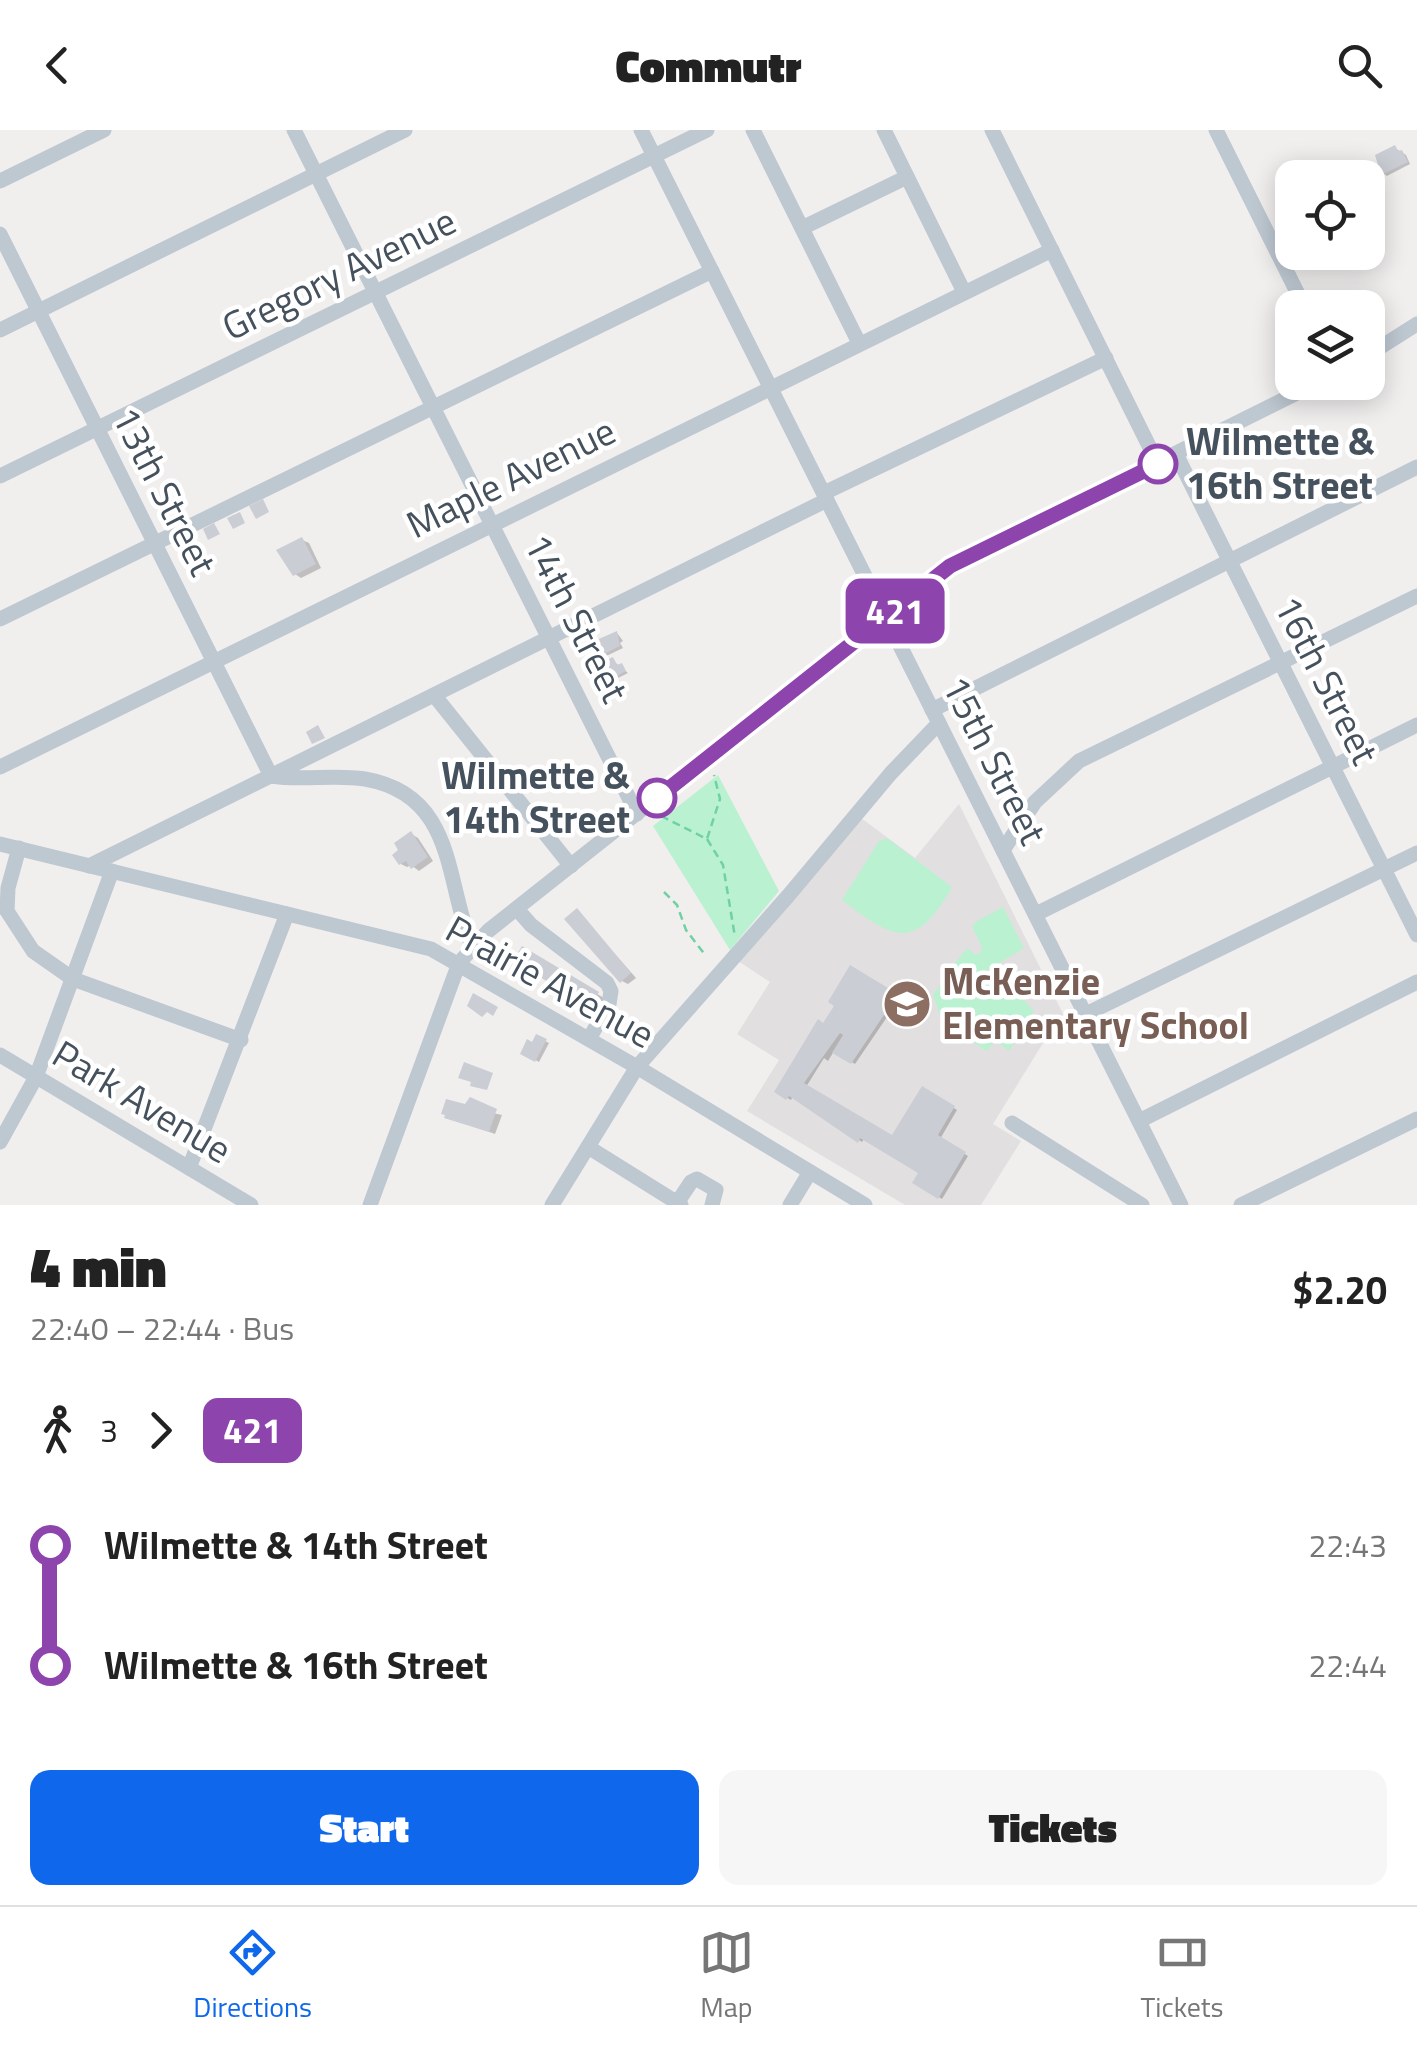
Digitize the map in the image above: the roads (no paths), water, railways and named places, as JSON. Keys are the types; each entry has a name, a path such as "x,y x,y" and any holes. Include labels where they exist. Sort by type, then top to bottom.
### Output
{"street":[{"path":"0,181 104,130"},
{"name":"14th Street","path":"294,130 637,814"},
{"path":"0,330 405,130"},
{"name":"15th Street","path":"641,130 1180,1205"},
{"name":"Gregory Avenue","path":"0,476 707,130"},
{"path":"753,130 859,343"},
{"path":"884,130 964,292"},
{"path":"992,130 1158,464"},
{"path":"1216,130 1296,290"},
{"path":"802,228 907,176"},
{"name":"13th Street","path":"0,234 271,776"},
{"name":"Maple Avenue","path":"0,767 1052,250"},
{"path":"0,620 712,271"},
{"path":"1385,344 1417,324"},
{"path":"90,866 1106,358"},
{"path":"370,1205 458,963 472,946 950,566 1283,400"},
{"name":"16th Street","path":"1176,454 1417,934"},
{"path":"552,1205 637,1067 740,952 936,716 1229,559 1417,467"},
{"path":"1003,850 1035,802 1078,761 1417,596"},
{"path":"434,695 571,866"},
{"path":"1036,914 1417,724"},
{"path":"271,776 365,779 397,790 412,801 444,842 462,922 472,946"},
{"name":"Prairie Avenue","path":"0,844 432,949 865,1205"},
{"path":"19,848 8,888 7,911 33,951 72,979 241,1040"},
{"path":"1086,1014 1417,853"},
{"path":"0,1142 36,1077 112,871"},
{"path":"517,908 611,992 609,1004 589,1039"},
{"path":"189,1168 287,914"},
{"path":"1138,1121 1417,982"},
{"name":"Park Avenue","path":"0,1055 251,1205"},
{"path":"1241,1205 1417,1119"},
{"path":"1012,1123 1142,1205"},
{"path":"588,1147 679,1204 691,1182 697,1179 716,1190 712,1205"},
{"path":"790,1205 810,1172"},
{"path":"213,1205 220,1186"}],"place":[{"name":"Wilmette & 16th Street","path":"1158,464"},
{"name":"Wilmette & 14th Street","path":"657,798"},
{"name":"McKenzie Elementary School","path":"907,1004"}]}
